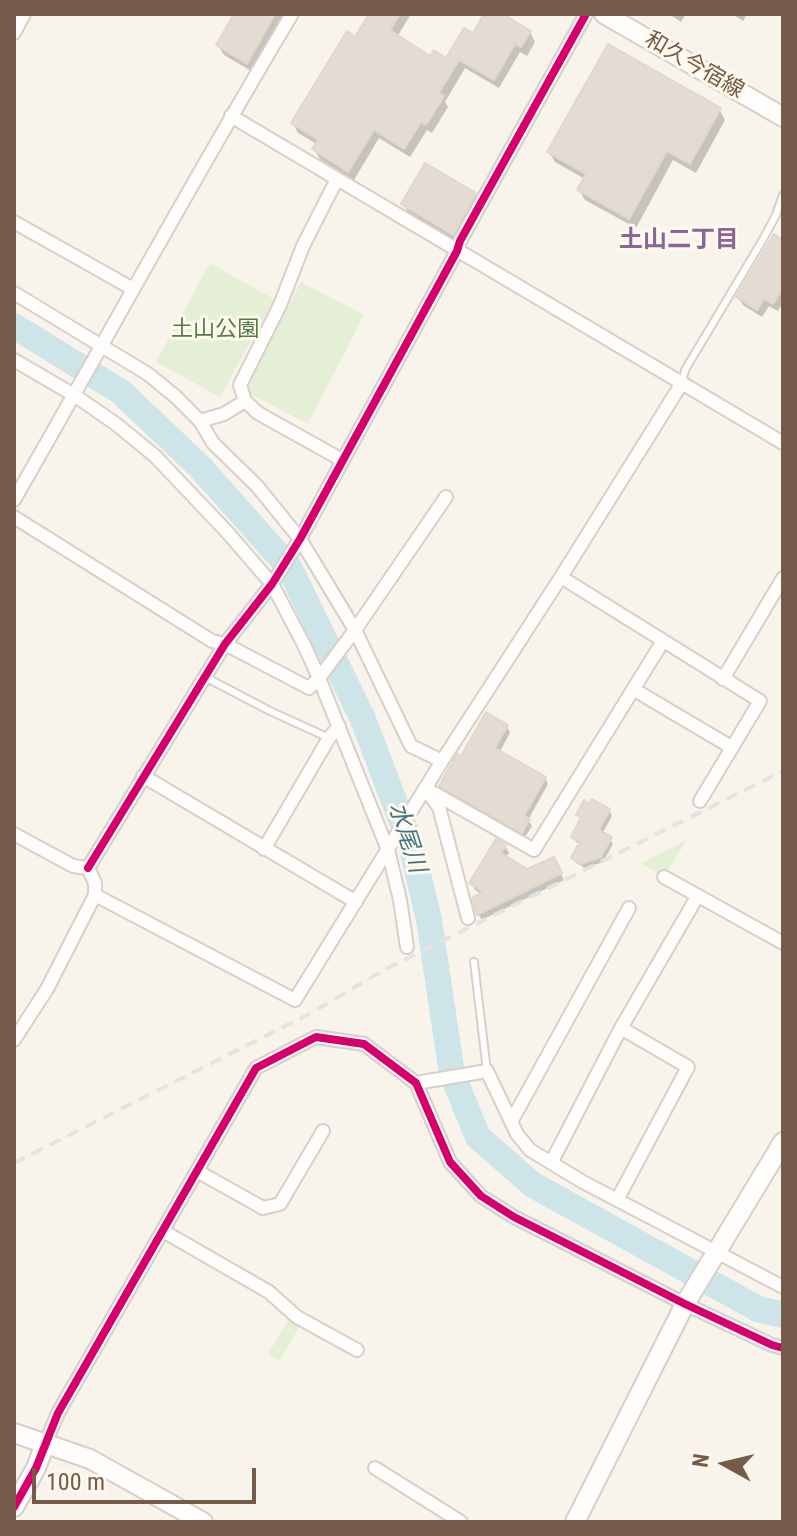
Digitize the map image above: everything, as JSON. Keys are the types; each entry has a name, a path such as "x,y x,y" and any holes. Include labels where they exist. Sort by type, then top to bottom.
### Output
{"street":[{"path":"14,33 24,14"},
{"path":"14,500 292,14"},
{"path":"88,868 225,644 272,584 300,539 586,14"},
{"name":"和久今宿線","path":"604,14 783,117"},
{"path":"231,116 783,443"},
{"path":"337,179 240,385 245,401 258,413 342,460"},
{"path":"14,222 133,289"},
{"path":"14,293 148,374 200,421 213,443 257,486 300,539 355,630 411,746 442,761"},
{"path":"14,360 74,395 155,456 272,584 319,678 388,850 407,947"},
{"path":"95,895 295,1000 425,788 682,383"},
{"path":"200,421 224,414 245,401"},
{"path":"14,517 212,641 225,644 309,688 355,630 446,497"},
{"path":"561,577 760,701 700,801"},
{"path":"723,679 783,578"},
{"path":"425,788 534,850 663,641"},
{"path":"633,689 731,747"},
{"path":"264,849 339,726"},
{"path":"143,776 356,902"},
{"path":"425,788 439,807 468,918"},
{"path":"14,834 73,866 88,868"},
{"path":"14,1040 47,989 95,895 95,883 88,868"},
{"path":"664,877 783,943"},
{"path":"551,1163 621,1028 697,897"},
{"path":"511,1122 629,908"},
{"path":"617,1200 688,1067 621,1028"},
{"path":"14,1507 36,1468 58,1413 256,1068 316,1037 364,1044 416,1083 450,1162 481,1196 514,1217 685,1304 783,1348"},
{"path":"416,1083 487,1071 511,1122 530,1150 583,1182 783,1287"},
{"path":"197,1171 263,1208 280,1204 323,1131"},
{"path":"575,1522 685,1304 783,1142"},
{"path":"163,1231 269,1292 297,1317 357,1350"},
{"path":"14,1433 90,1459 203,1522"},
{"path":"375,1468 461,1522"}],"lane":[{"path":"682,383 685,370 762,241 783,195"},
{"path":"205,677 329,738"},
{"path":"474,962 487,1071"}],"green space":[{"name":"土山公園","path":"210,263 274,299 220,397 156,362"},
{"path":"301,282 364,315 308,424 250,394 248,384"},
{"path":"687,840 664,877 641,863"},
{"path":"289,1319 300,1326 279,1361 268,1354"}],"building":[{"path":"234,14 275,14 247,64 216,45"},
{"path":"369,14 400,14 390,30 430,56 434,50 446,58 464,28 473,33 484,14 503,14 531,31 521,47 515,44 494,80 459,60 439,93 444,96 426,125 421,122 404,149 374,130 348,172 312,149 318,140 291,123 347,31 355,37"},
{"path":"608,44 721,108 690,164 667,151 629,219 577,190 586,174 547,152"},
{"path":"425,163 476,193 453,235 401,204"},
{"path":"774,234 783,240 783,287 773,304 764,299 757,310 736,297"},
{"path":"486,712 508,725 495,748 546,777 524,816 530,819 522,833 439,786 457,754 461,756"},
{"path":"592,799 610,809 599,830 612,837 601,857 581,864 571,858 582,843 571,837 581,817 576,815 584,800 589,804"},
{"path":"496,839 506,845 501,853 527,869 554,857 562,873 477,915 472,898 483,892 469,883"}],"waterway":[{"name":"水尾川","path":"14,326 121,392 200,467 289,567 362,717 411,845 429,920 452,1074 478,1137 533,1185 758,1309 783,1315"}],"railway":[{"path":"14,1163 311,1013 384,970 783,771"}],"cycle path":[{"path":"88,868 225,644 272,584 300,539 586,14"},
{"path":"14,1507 36,1468 58,1413 256,1068 316,1037 364,1044 416,1083 450,1162 481,1196 514,1217 685,1304 783,1348"}],"district":[{"name":"土山二丁目","path":"679,241"}]}
